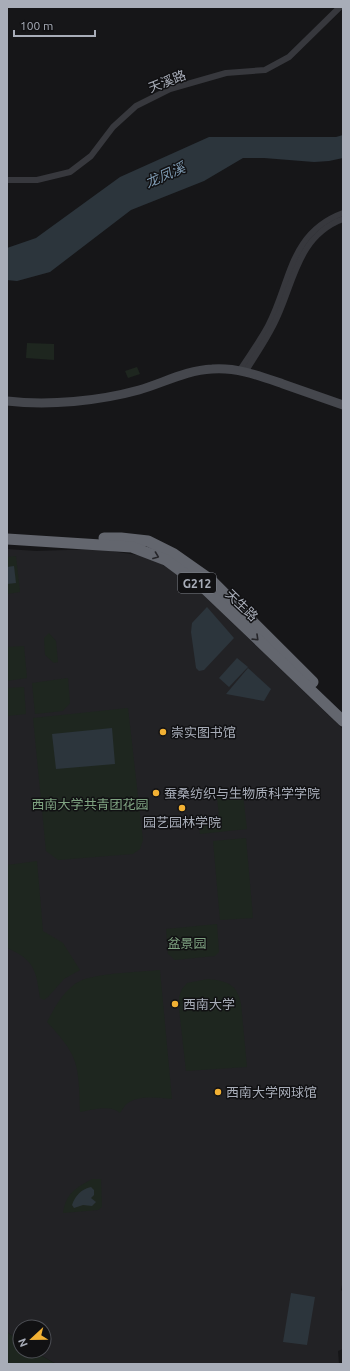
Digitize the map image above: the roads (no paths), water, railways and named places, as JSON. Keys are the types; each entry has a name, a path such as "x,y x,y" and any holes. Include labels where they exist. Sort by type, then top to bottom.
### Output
{"highway":[{"name":"天生路","path":"7,534 54,537 121,538 148,541 174,554 211,580 325,694 343,710"},
{"name":"天生路","path":"7,539 132,547 166,560 204,588 343,721"}],"street":[{"name":"天溪路","path":"7,180 37,180 70,172 91,156 113,127 136,106 170,90 226,74 265,70 288,57 340,7"},
{"path":"243,371 268,325 294,260 305,240 316,228 333,216 343,213"},
{"path":"243,371 274,326 299,262 309,243 319,232 343,219"},
{"path":"7,401 20,403 74,401 110,396 140,390 198,371 212,368 243,371 343,405"}],"water":[{"name":"龙凤溪","path":"343,135 343,158 314,162 243,158 204,181 131,210 50,272 17,281 7,280 7,248 36,238 120,177 209,137 336,137"},
{"path":"14,566 16,583 7,584 7,567"},
{"path":"207,607 234,638 204,670 199,671 196,668 191,632 192,623"},
{"path":"237,658 248,667 229,687 219,678"},
{"path":"248,668 271,689 264,701 226,694"},
{"path":"112,728 115,764 56,769 52,734"},
{"path":"91,1187 94,1190 94,1195 91,1198 96,1202 92,1206 83,1205 74,1208 72,1205 81,1191"},
{"path":"291,1293 315,1297 307,1345 283,1342"}],"place":[{"name":"崇实图书馆","path":"163,732"},
{"name":"蚕桑纺织与生物质科学学院","path":"156,793"},
{"name":"园艺园林学院","path":"182,808"},
{"name":"西南大学","path":"175,1004"},
{"name":"西南大学网球馆","path":"218,1092"}],"park label":[{"name":"西南大学共青团花园","path":"90,804"},
{"name":"盆景园","path":"187,943"}]}
